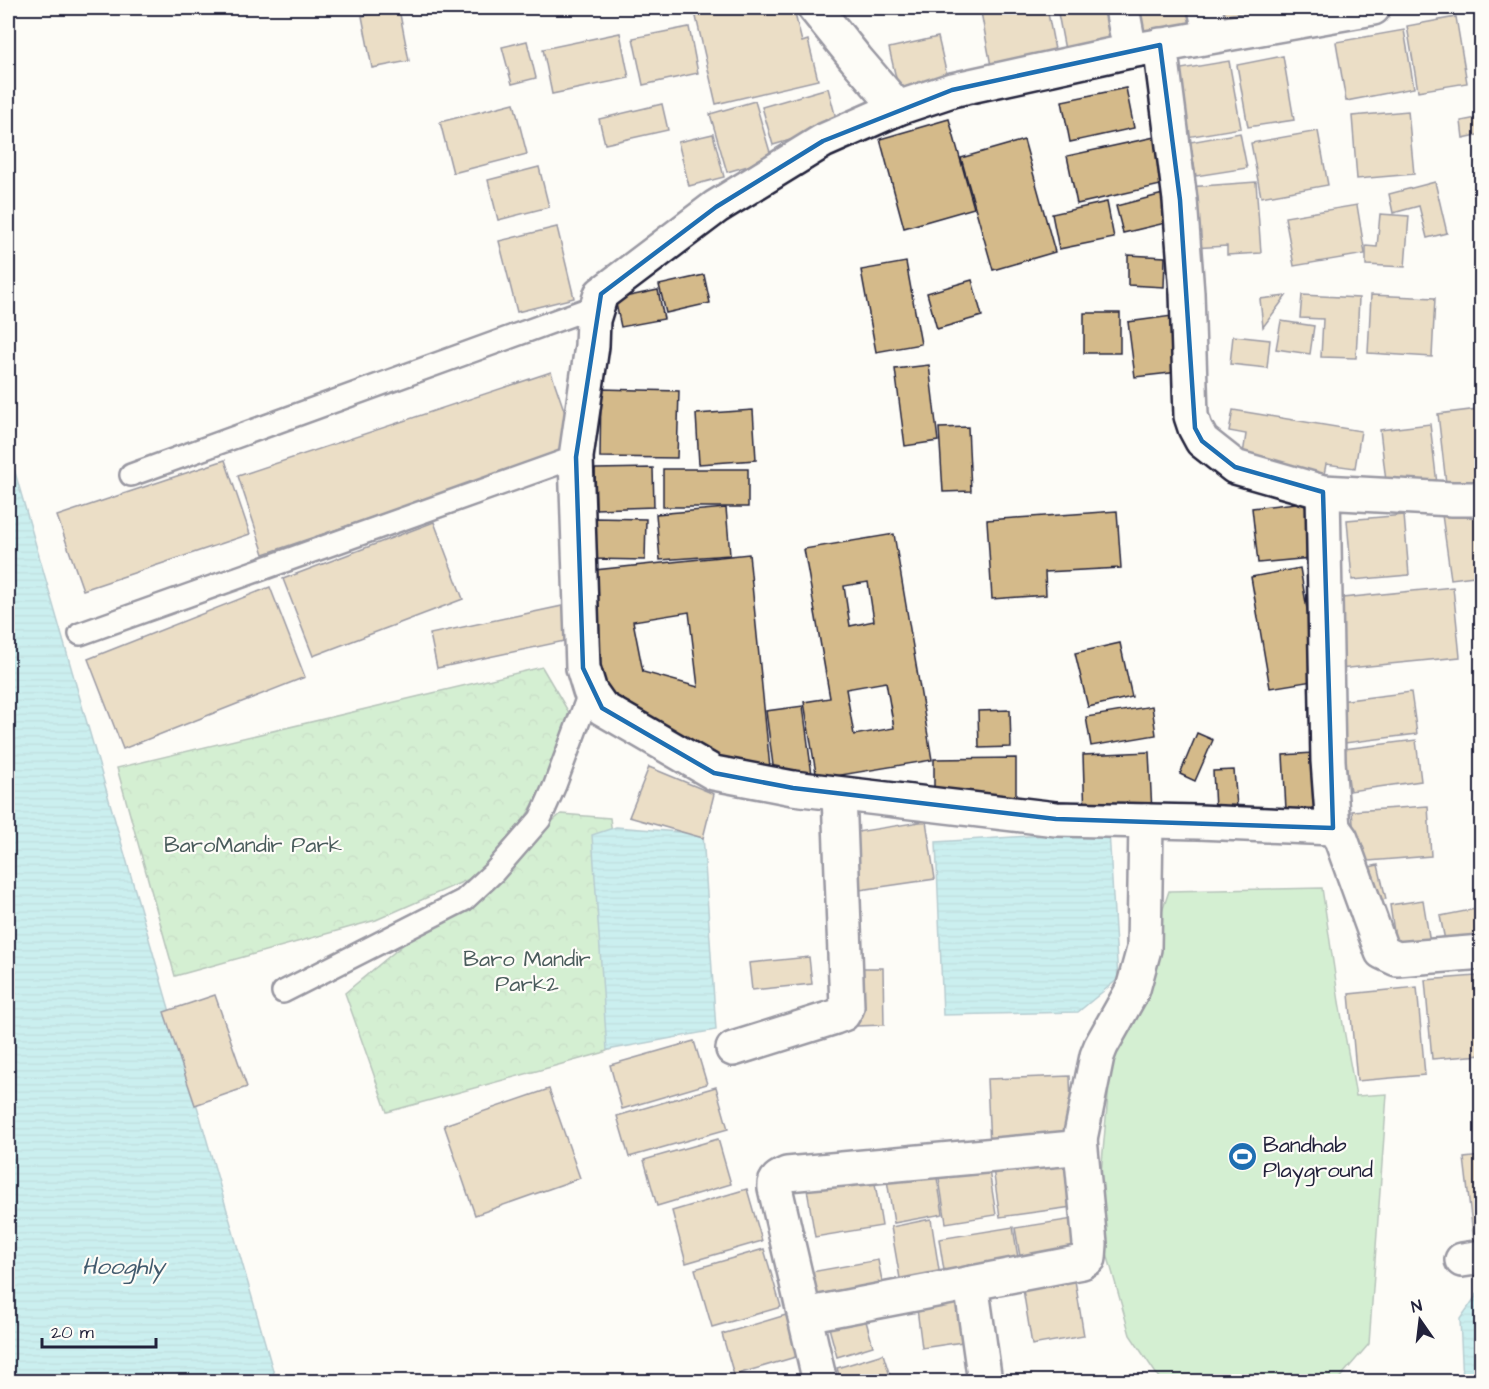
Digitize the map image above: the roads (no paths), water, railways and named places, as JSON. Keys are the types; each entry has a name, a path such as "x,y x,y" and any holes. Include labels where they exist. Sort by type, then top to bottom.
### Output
{"street":[{"path":"815,8 898,108"},
{"path":"1122,8 1145,48 1180,200 1187,293 1191,416 1202,441 1235,467 1323,492 1482,499"},
{"path":"1333,828 1056,819 793,788 714,773 602,708 590,691 582,668 576,457 596,306 600,294 716,207 823,141 898,108 952,90 1145,48 1208,22 1373,8"},
{"path":"1323,492 1328,760 1333,828 1341,839 1382,952 1397,959 1482,952"},
{"path":"733,1049 835,1017 843,1014 847,1007 838,794"},
{"path":"804,1315 1082,1262 1089,1258 1090,1244 1080,1139 1097,1056 1132,988 1144,950 1146,821"},
{"path":"820,1382 775,1188 778,1178 787,1174 1065,1149 1072,1148 1080,1139"},
{"path":"971,1283 985,1382"}],"lane":[{"path":"130,475 596,306"},
{"path":"80,634 576,457"},
{"path":"283,992 464,900 494,872 540,819 590,691"}],"water":[{"name":"Hooghly","path":"8,448 276,1381 8,1381"},
{"path":"616,827 703,834 716,1030 607,1050 592,835"},
{"path":"1109,831 1118,979 1078,1012 943,1015 936,842"},
{"path":"1481,1289 1481,1381 1463,1381 1460,1319"}],"place":[{"name":"Bandhab Playground","path":"1242,1157"}],"park label":[{"name":"BaroMandir Park","path":"253,844"},
{"name":"Baro Mandir Park2","path":"527,970"}]}
